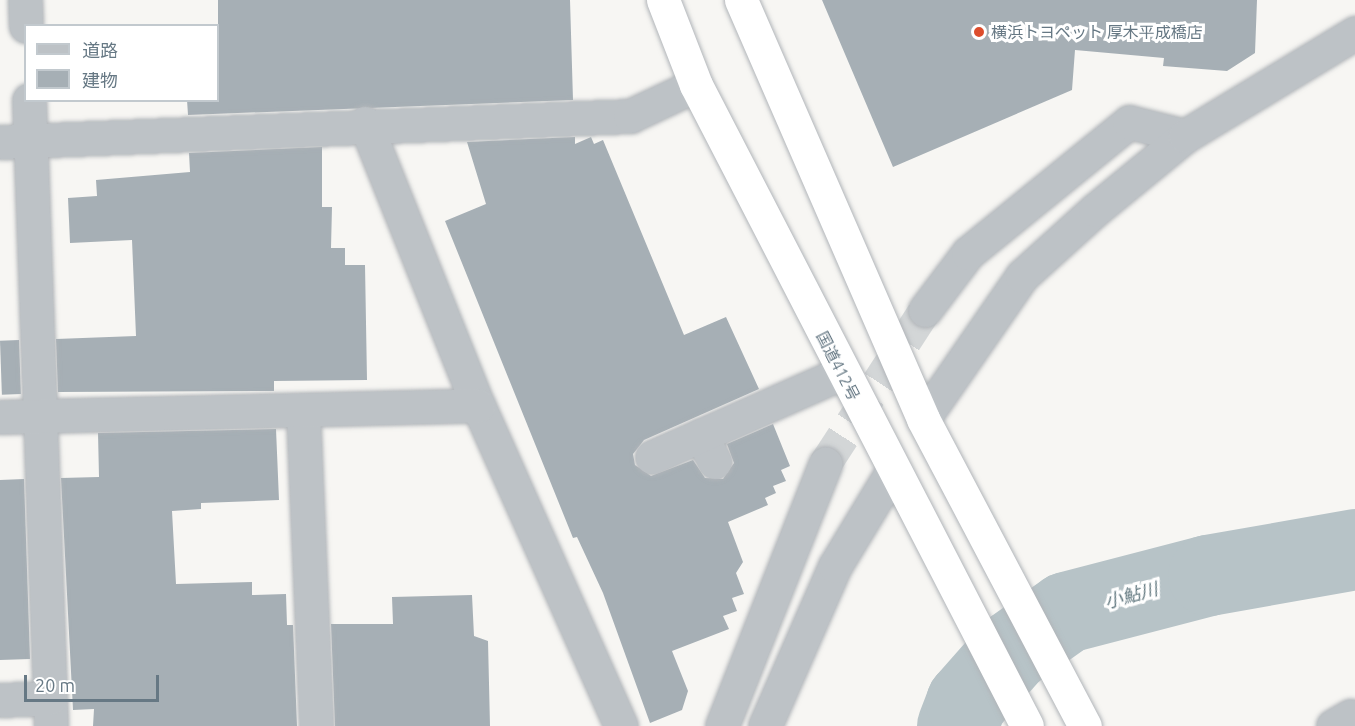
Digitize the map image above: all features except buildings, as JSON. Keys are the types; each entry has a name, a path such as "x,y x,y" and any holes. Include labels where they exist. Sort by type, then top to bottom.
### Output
{"highway":[{"name":"国道412号","path":"663,0 696,85 897,481 1027,726"},
{"path":"741,0 928,429 1085,726"}],"street":[{"path":"25,0 26,24"},
{"path":"928,429 1023,276 1185,136 1355,33"},
{"path":"16,142 365,123 630,116 696,85"},
{"path":"0,700 51,712 42,415 16,142 29,102"},
{"path":"926,310 968,253 1130,122 1185,136"},
{"path":"365,123 478,405 621,726"},
{"path":"652,457 708,449 842,373"},
{"path":"0,417 478,405"},
{"path":"303,411 316,726"},
{"path":"722,726 825,464"},
{"path":"765,726 835,566 897,481"}],"waterway":[{"name":"小鮎川","path":"957,726 966,702 1011,651 1066,612 1208,575 1355,549"}],"tunnel":[{"path":"825,464 925,310"}],"place":[{"name":"横浜トヨペット 厚木平成橋店","path":"979,32"}]}
